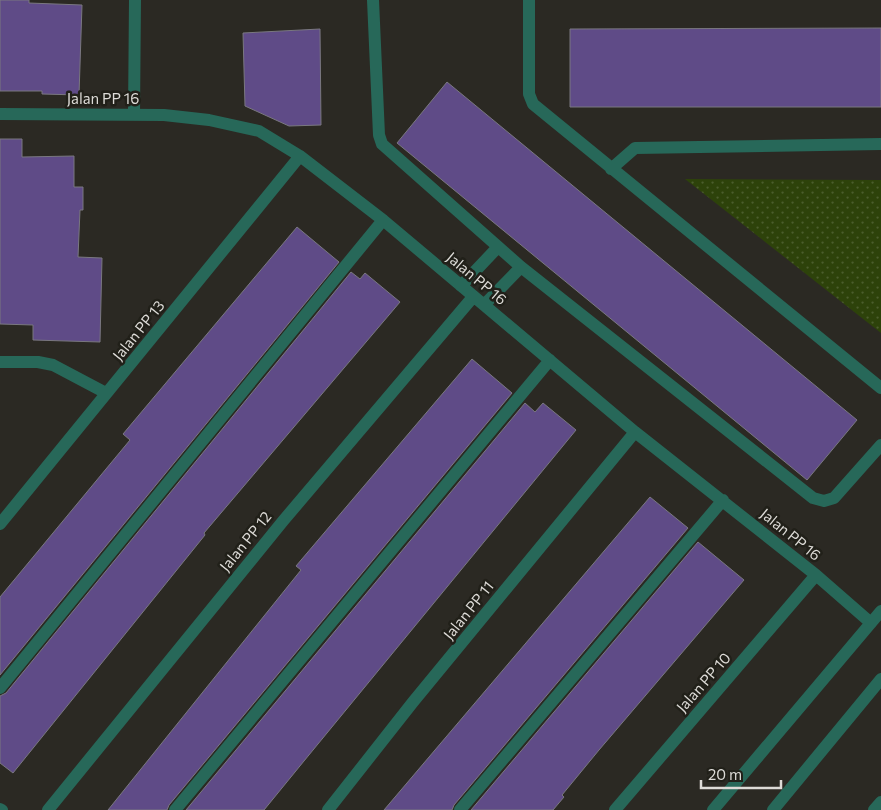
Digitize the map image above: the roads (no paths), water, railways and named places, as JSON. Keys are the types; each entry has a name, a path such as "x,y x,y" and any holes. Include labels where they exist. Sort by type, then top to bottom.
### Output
{"street":[{"path":"134,114 135,0"},
{"path":"373,0 379,135 382,144 521,267 813,498 824,501 834,498 881,445"},
{"path":"529,0 529,94 531,101 610,169 881,388"},
{"name":"Jalan PP 16","path":"0,114 164,115 209,120 260,131 300,156 383,220 636,432 816,575 871,623"},
{"path":"610,169 636,148 881,144"},
{"name":"Jalan PP 13","path":"0,524 300,156"},
{"path":"0,688 383,220"},
{"path":"461,286 498,246"},
{"path":"484,305 521,267"},
{"name":"Jalan PP 12","path":"48,810 283,521 473,297"},
{"path":"176,810 550,360"},
{"path":"0,362 38,362 53,365 106,394"},
{"name":"Jalan PP 11","path":"328,810 420,694 636,432"},
{"path":"460,810 723,500"},
{"name":"Jalan PP 10","path":"615,810 816,575"},
{"path":"713,810 881,610"},
{"path":"773,810 881,679"},
{"path":"874,810 881,802"}]}
